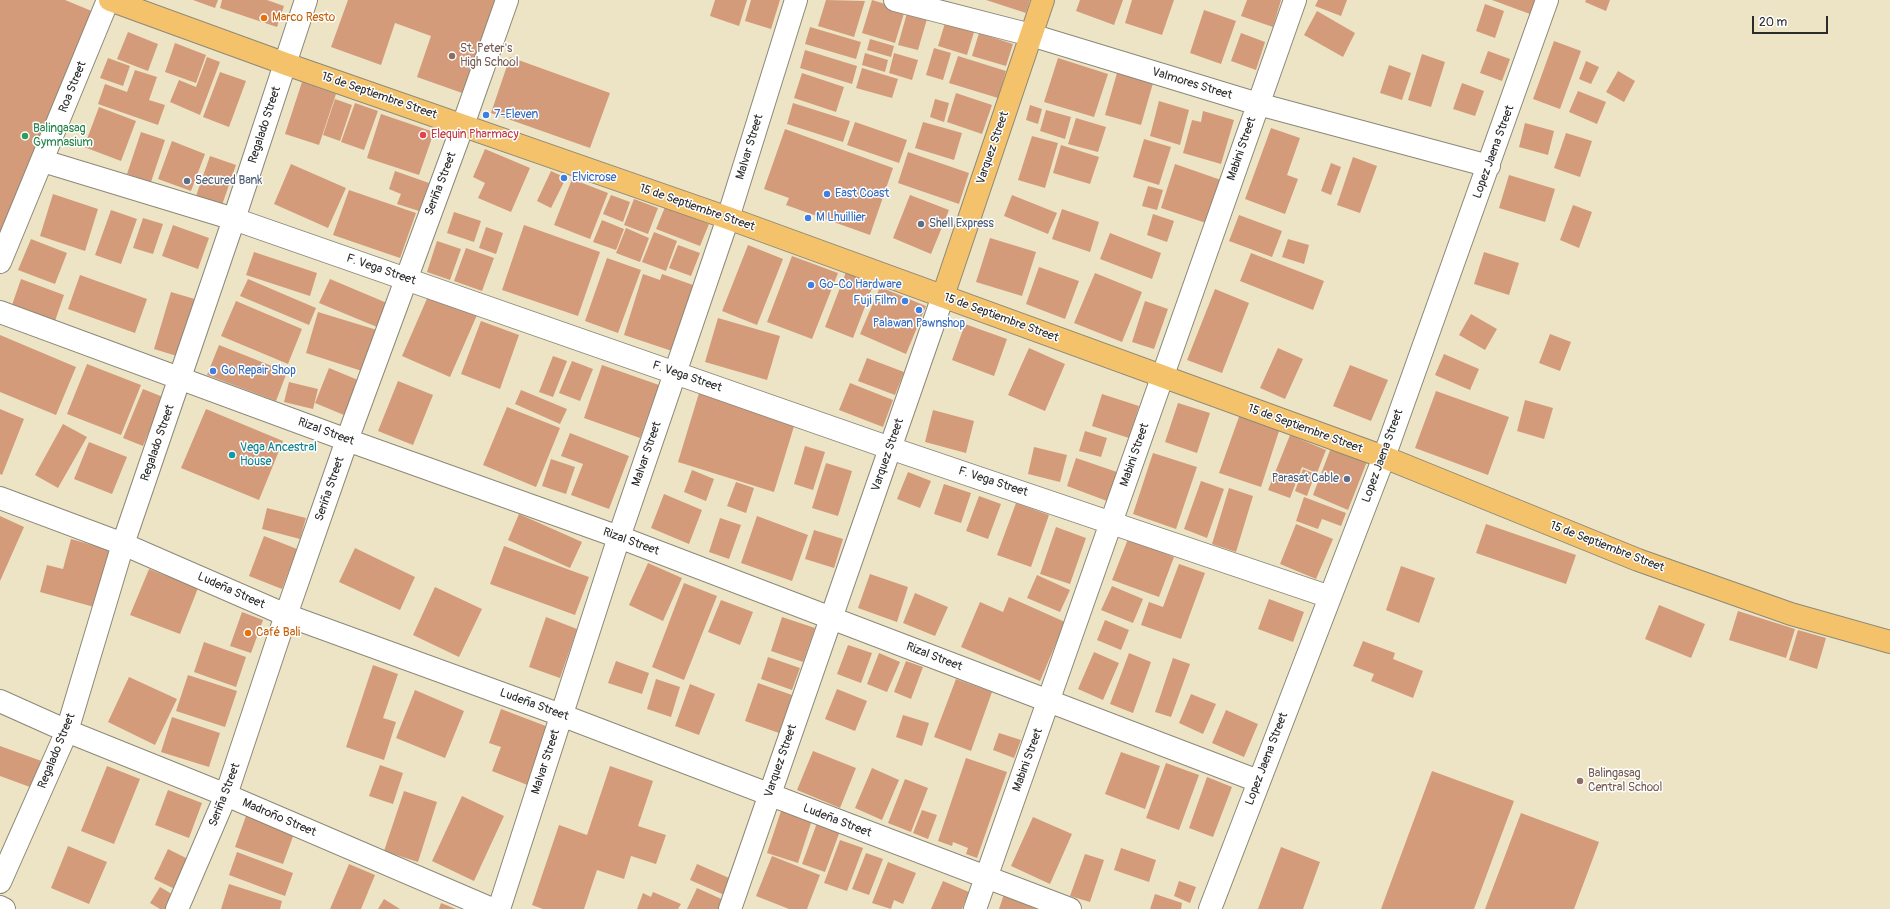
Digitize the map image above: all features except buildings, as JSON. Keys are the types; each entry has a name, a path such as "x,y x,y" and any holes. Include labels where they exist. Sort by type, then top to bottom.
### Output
{"main road":[{"name":"15 de Septiembre Street","path":"109,0 286,64 728,218 1162,378 1384,457 1638,560 1791,614 1890,642"},
{"name":"Varquez Street","path":"943,296 1043,0"}],"street":[{"name":"Roa Street","path":"0,262 109,0"},
{"name":"Regalado Street","path":"0,882 67,731 123,544 234,219 306,0"},
{"name":"Seriña Street","path":"177,909 226,795 286,615 347,440 463,126 507,0"},
{"name":"Malvar Street","path":"500,909 619,537 728,218 796,0"},
{"name":"Valmores Street","path":"896,0 1031,35 1258,104 1489,166"},
{"name":"Mabini Street","path":"975,909 1050,701 1295,0"},
{"name":"Lopez Jaena Street","path":"1210,909 1384,457 1547,0"},
{"name":"F. Vega Street","path":"43,161 234,219 890,448 1330,597"},
{"name":"Varquez Street","path":"730,909 830,617 943,296"},
{"name":"Rizal Street","path":"0,312 347,440 619,537 1258,781"},
{"name":"Ludeña Street","path":"0,498 123,544 286,615 561,715 1070,909"},
{"name":"Madroño Street","path":"0,701 67,731 226,795 492,909"},
{"path":"0,907 4,909"}],"place":[{"name":"Marco Resto","path":"264,18"},
{"name":"St. Peter's High School","path":"452,56"},
{"name":"7-Eleven","path":"486,115"},
{"name":"Elequin Pharmacy","path":"423,135"},
{"name":"Balingasag Gymnasium","path":"25,136"},
{"name":"Elvicrose","path":"564,178"},
{"name":"Secured Bank","path":"187,181"},
{"name":"East Coast","path":"827,194"},
{"name":"M Lhuillier","path":"808,218"},
{"name":"Shell Express","path":"921,224"},
{"name":"Go-Co Hardware","path":"811,285"},
{"name":"Fuji Film","path":"905,301"},
{"name":"Palawan Pawnshop","path":"919,310"},
{"name":"Go Repair Shop","path":"213,371"},
{"name":"Vega Ancestral House","path":"232,455"},
{"name":"Parasat Cable","path":"1347,479"},
{"name":"Café Bali","path":"248,633"},
{"name":"Balingasag Central School","path":"1580,781"}]}
